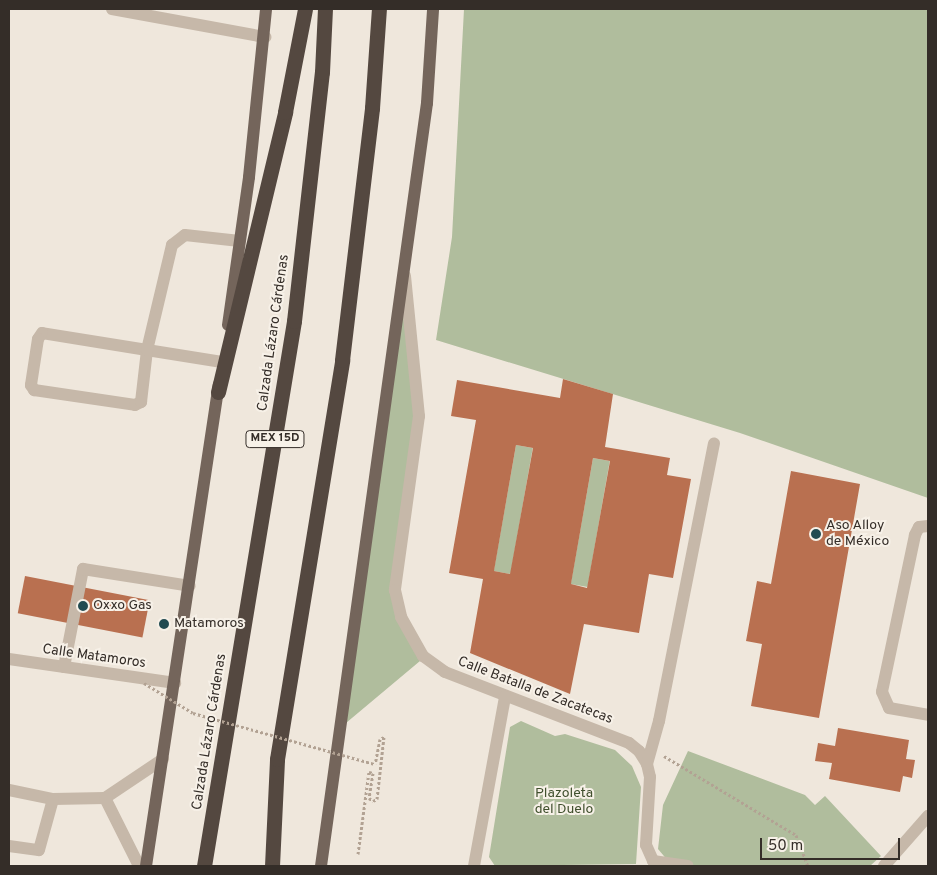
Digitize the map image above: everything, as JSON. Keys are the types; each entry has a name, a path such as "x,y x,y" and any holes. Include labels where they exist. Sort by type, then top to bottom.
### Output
{"highway":[{"path":"218,392 275,159 305,9"},
{"name":"Calzada Lázaro Cárdenas","path":"204,866 294,321 322,72 325,9"},
{"path":"272,866 277,759 342,360 372,108 378,9"}],"main road":[{"path":"146,866 190,586 240,241 265,37 266,9"},
{"path":"321,866 405,274 427,103 432,9"}],"street":[{"path":"112,9 265,37"},
{"path":"222,362 147,350 42,333 38,339 31,385 34,390 135,405 141,402 147,350 176,239 185,234 240,241"},
{"name":"Calle Batalla de Zacatecas","path":"405,274 419,416 395,590 401,617 423,656 438,667 505,697 629,743 647,764 652,790 646,845 652,863 688,866"},
{"path":"647,764 714,443"},
{"path":"928,526 919,527 915,535 882,692 889,708 928,715"},
{"path":"64,667 83,569 190,586"},
{"name":"Calle Matamoros","path":"9,659 175,683"},
{"path":"474,866 505,697"},
{"path":"9,790 52,799 105,798 163,759"},
{"path":"105,798 139,866"},
{"path":"9,846 39,850 52,799"},
{"path":"884,866 928,816"}],"path":[{"path":"144,683 193,713 375,764 380,739 384,737 377,799 373,801 370,798 373,773 369,772 358,854"},
{"path":"651,749 796,835 808,866"}],"green space":[{"path":"464,9 928,9 928,498 740,433 436,340 452,237"},
{"path":"408,298 419,416 395,590 420,661 346,723 396,336"},
{"path":"516,445 533,448 511,574 494,571"},
{"path":"593,458 610,461 588,587 571,584"},
{"name":"Plazoleta del Duelo","path":"521,721 555,736 565,734 615,750 632,766 641,787 636,864 495,866 489,857 510,727"},
{"path":"688,751 805,795 815,805 825,796 881,856 870,866 701,866 669,862 658,849 663,805"}],"building":[{"path":"563,379 613,394 605,447 670,458 667,475 691,479 673,578 649,574 639,633 584,624 570,694 470,653 483,579 449,573 476,420 451,416 457,380 560,398","holes":["516,445 533,448 510,574 494,571","593,458 610,461 587,588 571,584"]},
{"path":"791,471 860,484 819,718 751,706 762,644 746,641 757,581 771,584"},
{"name":"Oxxo Gas","path":"25,576 150,600 142,638 18,613"},
{"path":"838,728 909,740 906,759 915,760 912,778 903,776 900,792 829,779 832,763 815,761 818,743 835,746"}],"place":[{"name":"Aso Alloy de México","path":"816,534"},
{"name":"Oxxo Gas","path":"83,606"},
{"name":"Matamoros","path":"164,624"}]}
